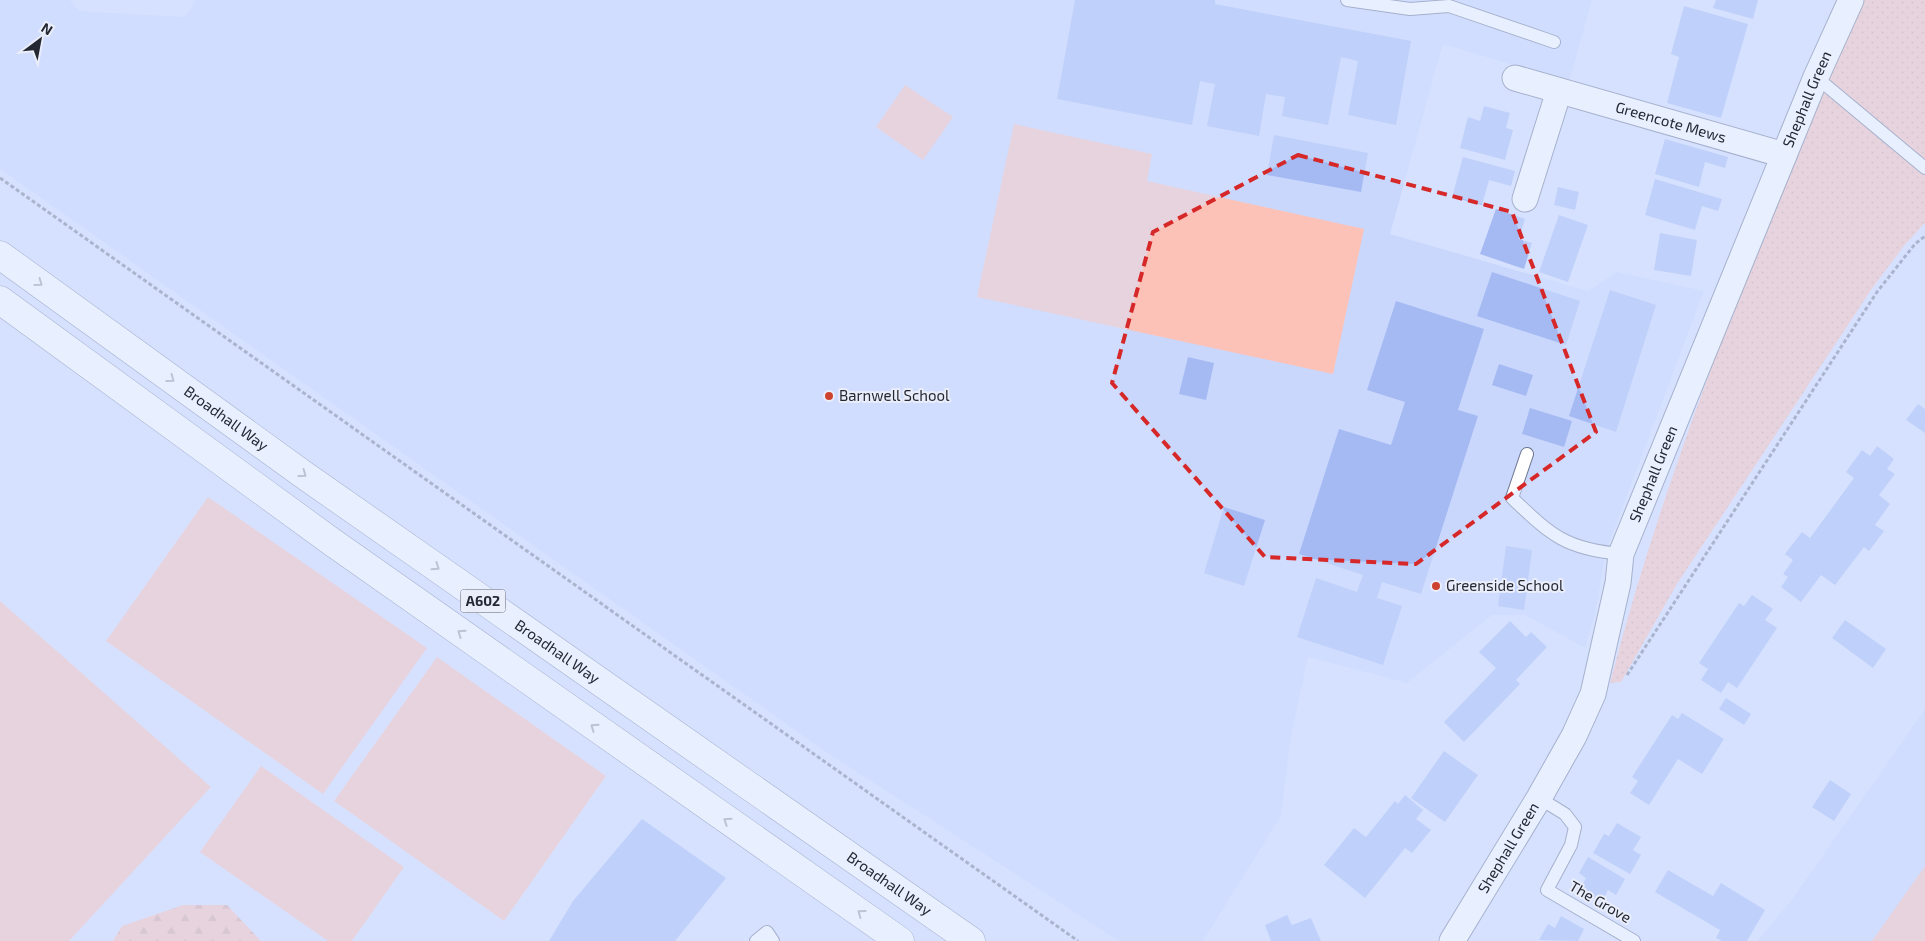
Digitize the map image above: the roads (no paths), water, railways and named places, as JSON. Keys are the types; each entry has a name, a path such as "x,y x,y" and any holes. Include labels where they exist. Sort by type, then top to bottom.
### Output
{"highway":[{"name":"Broadhall Way","path":"0,255 320,486 970,941"},
{"name":"A602","path":"0,300 332,542 900,941"}],"street":[{"name":"Shephall Green","path":"1452,941 1539,798 1574,736 1594,694 1618,583 1621,554 1762,214 1816,77 1851,0"},
{"name":"Greencote Mews","path":"1514,78 1784,155"},
{"path":"1525,198 1559,91"}],"lane":[{"path":"1347,0 1410,9 1449,3 1554,42"},
{"path":"1816,77 1925,168"},
{"path":"1527,454 1512,498 1545,530 1578,548 1621,554"},
{"name":"The Grove","path":"1539,798 1565,814 1575,827 1571,845 1547,890 1634,941"},
{"path":"756,941 767,932 773,941"}],"place":[{"name":"Barnwell School","path":"829,396"},
{"name":"Greenside School","path":"1436,586"}]}
